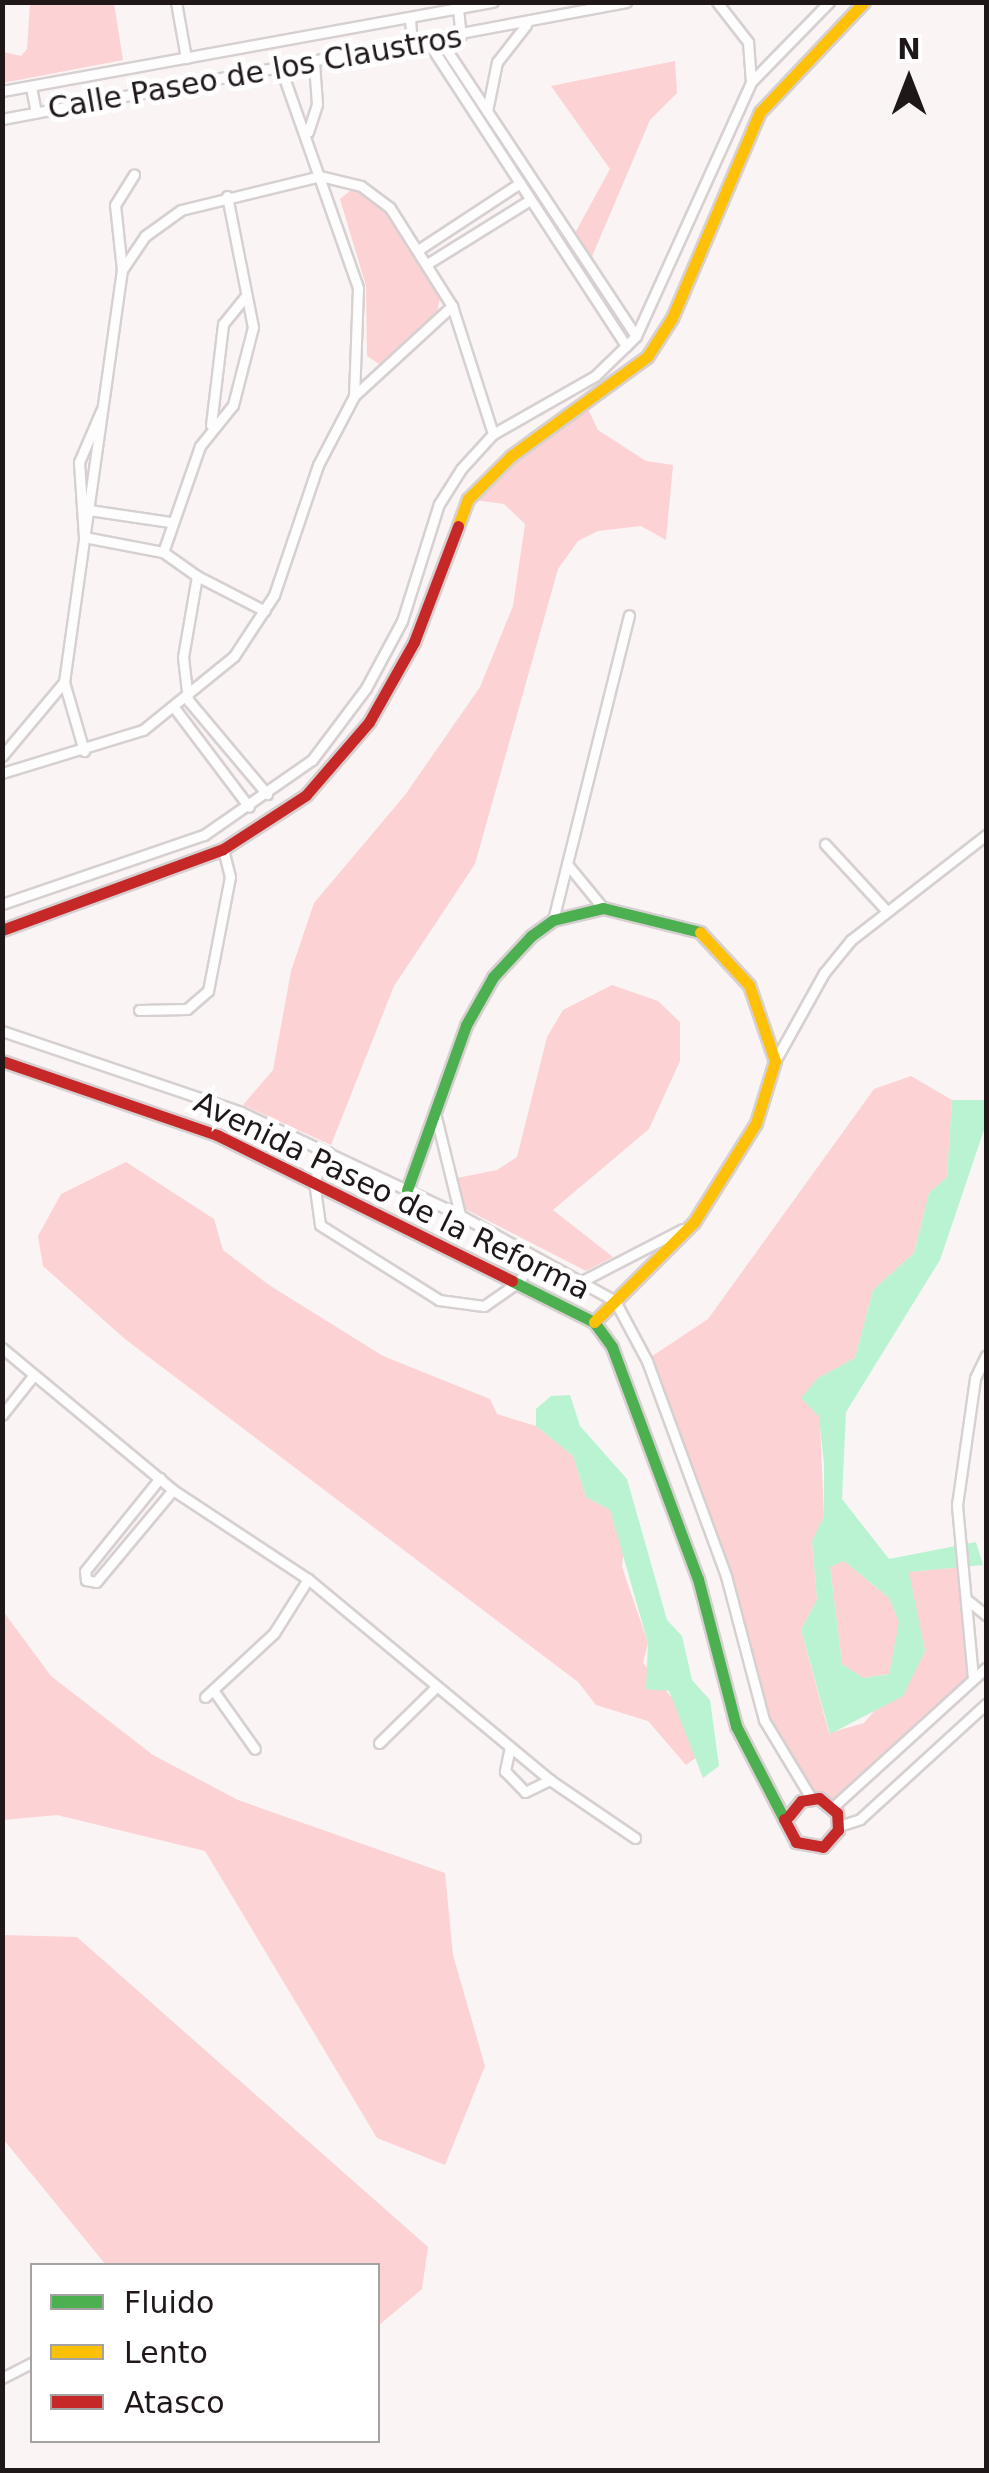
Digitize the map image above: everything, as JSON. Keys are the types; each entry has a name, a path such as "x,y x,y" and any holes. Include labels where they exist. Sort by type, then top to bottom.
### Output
{"street":[{"path":"176,2 186,58"},
{"name":"Calle Paseo de los Claustros","path":"2,91 493,2"},
{"name":"Calle Paseo de los Claustros","path":"2,119 314,64 626,2"},
{"path":"717,2 748,42 751,82"},
{"path":"2,904 204,835 312,760 366,688 402,621 439,504 494,434 595,376 636,336 751,82 829,2"},
{"path":"2,930 223,849 306,795 369,722 414,642 452,523 479,485 647,357 672,318 760,112 864,2"},
{"path":"458,9 461,36"},
{"path":"410,18 412,45"},
{"path":"487,111 497,62 529,23"},
{"path":"440,40 487,111 530,200 626,346"},
{"path":"428,42 558,219 636,336"},
{"path":"308,132 317,104 314,64"},
{"path":"281,69 291,110 308,132 358,288 354,396"},
{"path":"30,87 36,113"},
{"path":"86,510 105,406 122,270 116,205 134,174"},
{"path":"122,270 145,236 181,210 227,196 320,176 381,200 452,306 494,434"},
{"path":"418,250 520,183"},
{"path":"211,425 233,405 253,327 227,196"},
{"path":"427,264 530,200"},
{"path":"546,226 558,219"},
{"path":"163,552 170,522 211,425 223,324 245,296"},
{"path":"2,773 84,751 176,710 188,700 265,611 318,466 354,396 452,306"},
{"path":"84,751 64,682 84,537 86,434 105,406"},
{"path":"86,510 170,522"},
{"path":"84,537 163,552 197,576 265,611"},
{"path":"197,576 184,657 188,700 267,794"},
{"path":"554,920 628,615"},
{"path":"2,756 64,682"},
{"path":"176,710 249,806"},
{"path":"594,1322 694,1222 756,1123 775,1061 824,973 884,908 986,835"},
{"path":"825,844 884,908"},
{"path":"139,1010 186,1009 208,990 230,877 223,849"},
{"path":"567,864 604,908"},
{"path":"407,1190 436,1118 466,1025 493,977 554,920 604,908 688,923 713,941 749,985 775,1061"},
{"name":"Avenida Paseo de la Reforma","path":"2,1030 148,1076 328,1152 460,1215 531,1257 584,1280 615,1301 647,1361 726,1576 764,1720 811,1798"},
{"name":"Avenida Paseo de la Reforma","path":"2,1061 170,1116 520,1281 594,1322 612,1348 698,1579 736,1726 788,1816"},
{"path":"436,1118 460,1215"},
{"path":"328,1152 314,1181 320,1225 335,1240 453,1307 484,1306 520,1281 531,1257"},
{"path":"584,1280 694,1222"},
{"path":"2,1348 173,1490 308,1579 550,1780 636,1838"},
{"path":"973,1678 958,1534 963,1454 986,1355"},
{"path":"2,1414 33,1376"},
{"path":"160,1478 85,1571 86,1580 96,1582 173,1490"},
{"path":"255,1749 209,1694 274,1633 308,1579"},
{"path":"966,1599 986,1614"},
{"path":"833,1807 986,1668"},
{"path":"379,1743 436,1687"},
{"path":"833,1807 811,1798 788,1816 790,1835 809,1848 830,1843 839,1826 860,1819 986,1704"},
{"path":"510,1746 505,1771 525,1792 550,1780"},
{"path":"833,1807 839,1826"},
{"path":"2,2378 30,2364"}],"shaded area":[{"path":"30,3 114,3 123,60 3,83 3,52 21,56 27,49"},
{"path":"675,61 677,93 650,120 591,259 575,233 610,169 551,86"},
{"path":"352,189 385,210 440,297 437,314 379,364 367,356 366,286 340,199"},
{"path":"587,407 598,430 646,461 673,465 666,540 641,526 598,531 578,541 558,569 475,864 394,986 331,1145 243,1105 273,1070 291,971 314,903 405,795 480,687 513,606 525,524 504,504 468,499"},
{"path":"612,985 658,1001 680,1022 680,1061 649,1129 553,1210 613,1257 586,1271 465,1209 457,1178 497,1170 517,1157 547,1037 563,1010"},
{"path":"911,1076 952,1100 947,1177 929,1193 914,1253 873,1290 855,1358 818,1378 824,1516 812,1542 817,1599 801,1630 829,1733 864,1723 925,1651 908,1572 962,1567 972,1676 832,1805 811,1798 765,1716 648,1359 708,1319 874,1089"},
{"path":"952,1100 986,1100 986,1124 940,1260 846,1412 842,1499 889,1559 976,1542 983,1565 909,1572 925,1651 903,1696 830,1734 801,1630 817,1599 812,1541 824,1516 824,1464 819,1417 801,1398 818,1378 855,1358 873,1290 914,1253 929,1193 947,1177","holes":["844,1561 889,1598 899,1622 889,1674 863,1678 842,1664 830,1567"]},
{"path":"126,1162 214,1219 223,1250 269,1285 383,1356 490,1399 497,1414 536,1426 573,1456 586,1497 610,1510 624,1547 622,1567 648,1643 643,1663 682,1710 697,1757 686,1765 648,1721 596,1705 578,1682 125,1339 43,1266 38,1236 61,1194"},
{"path":"570,1395 580,1426 627,1479 667,1620 682,1636 692,1680 710,1700 719,1766 703,1778 669,1691 646,1689 648,1643 610,1510 586,1497 573,1456 536,1426 536,1409 551,1396"},
{"path":"844,1561 889,1598 900,1622 889,1674 863,1678 842,1664 830,1567"},
{"path":"3,1611 51,1676 153,1755 238,1800 445,1873 453,1955 485,2066 445,2165 377,2138 205,1851 57,1815 3,1820"},
{"path":"3,1935 77,1937 428,2247 422,2289 380,2324 380,2263 104,2263 3,2139"}],"traffic: fast":[{"path":"407,1190 466,1025 493,977 531,936 553,920 603,908 700,932"},
{"path":"512,1281 594,1322 612,1347 698,1579 736,1726 784,1819"}],"traffic: slow":[{"path":"458,526 468,499 511,456 647,357 672,318 760,112 864,2"},
{"path":"594,1322 694,1222 756,1123 775,1061 749,985 700,932"}],"traffic: jam":[{"path":"2,930 223,849 306,795 369,722 414,642 458,526"},
{"path":"2,1061 217,1135 512,1281"},
{"path":"784,1819 796,1842 823,1847 838,1830 837,1813 819,1798 801,1801 789,1816"}]}
